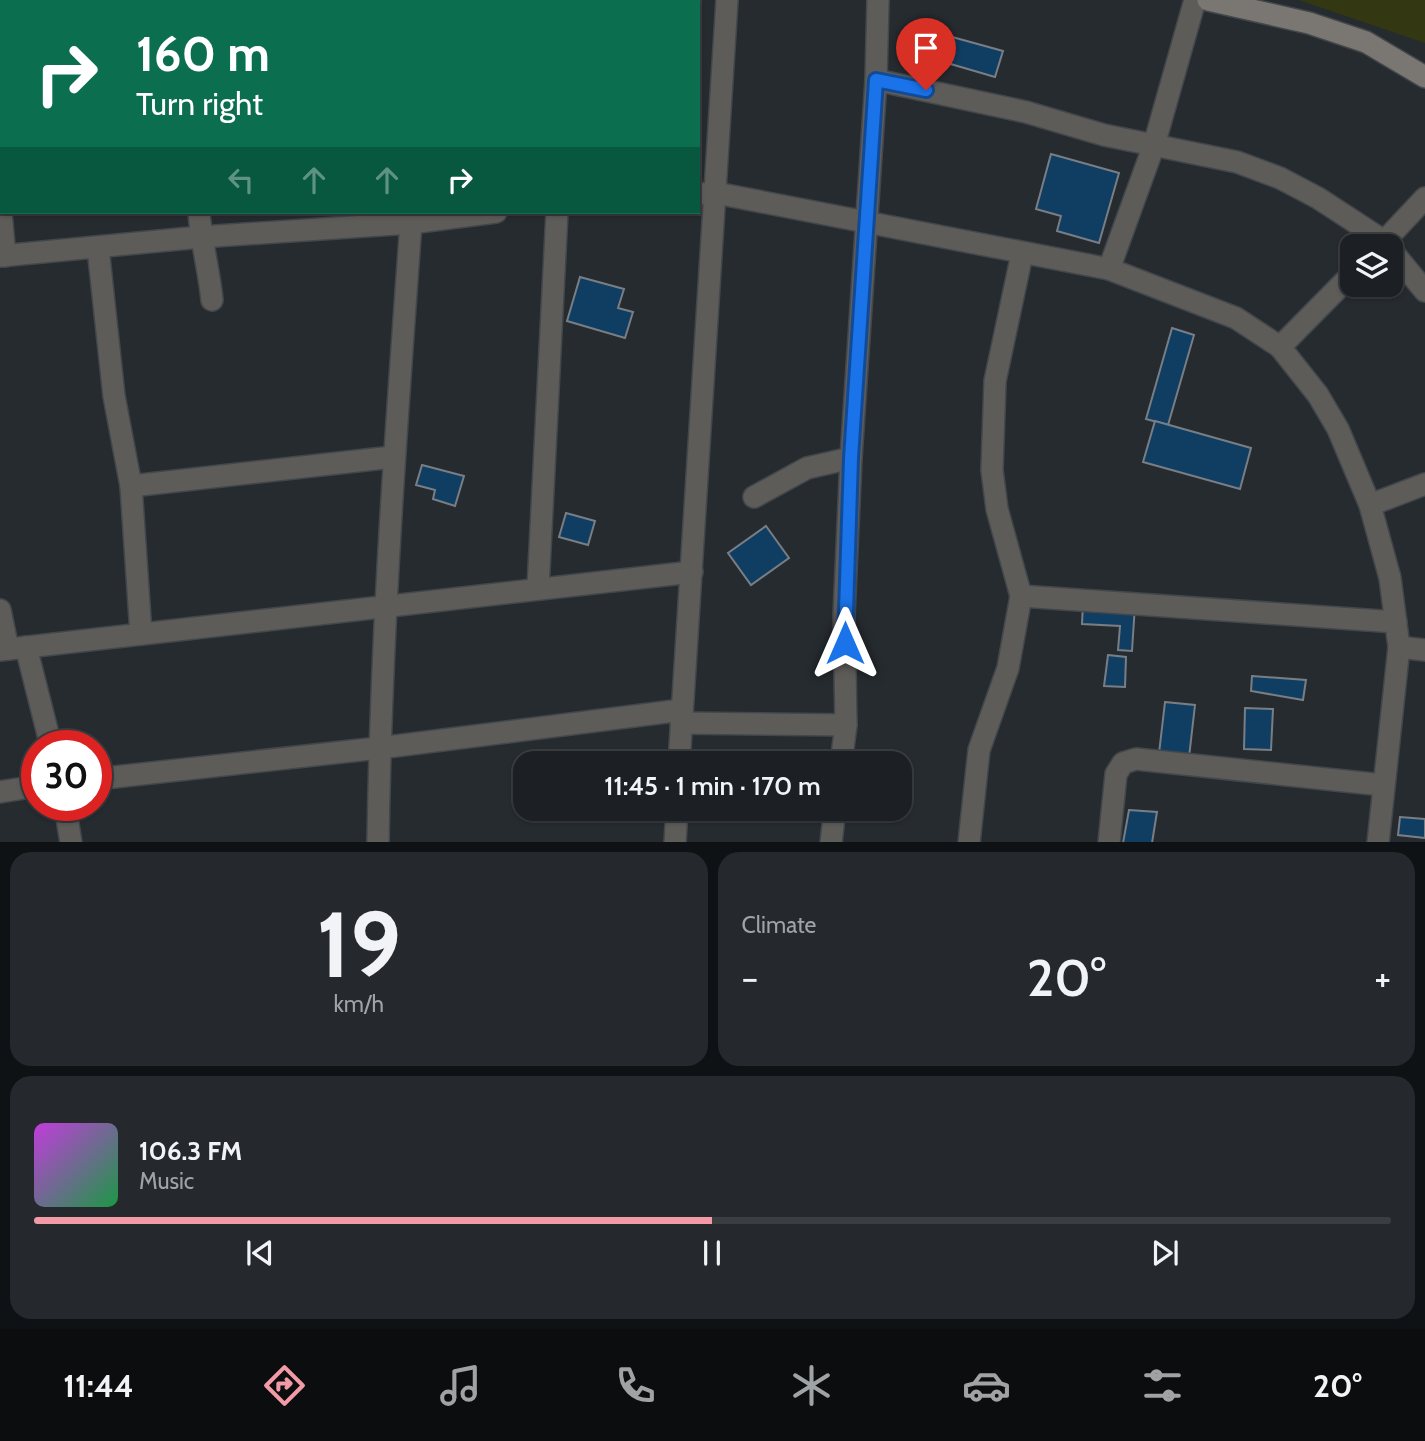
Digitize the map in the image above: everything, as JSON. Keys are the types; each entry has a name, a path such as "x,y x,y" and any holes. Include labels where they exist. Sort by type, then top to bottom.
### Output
{"main road":[{"path":"1208,0 1309,23 1366,42 1425,77"}],"street":[{"path":"680,751 692,572 707,194 727,0"},
{"path":"843,751 846,725 844,616 851,458 876,80 878,0"},
{"path":"1109,269 1154,145 1195,0"},
{"path":"876,80 1026,112 1104,135 1237,162 1280,178 1318,198 1369,234"},
{"path":"707,194 1109,269 1236,318 1280,346 1318,395 1338,429 1370,505 1390,578 1399,647 1378,842"},
{"path":"1396,234 1425,198"},
{"path":"1,214 3,256 201,237 411,223 481,214"},
{"path":"199,214 212,300"},
{"path":"538,588 557,214"},
{"path":"378,842 379,748 393,457 411,223"},
{"path":"98,248 114,396 131,486 141,634"},
{"path":"968,842 979,750 1008,668 1021,596 997,509 992,470 995,381 1023,254"},
{"path":"1403,266 1425,291"},
{"path":"1280,346 1340,286"},
{"path":"131,486 393,457"},
{"path":"754,497 807,468 851,458"},
{"path":"1370,505 1425,484"},
{"path":"11,648 692,572"},
{"path":"1021,596 1396,622"},
{"path":"0,610 11,648 44,730"},
{"path":"1399,647 1425,650"},
{"path":"112,777 682,717 846,725"},
{"path":"1108,842 1116,774 1123,763 1136,759 1383,785"},
{"path":"0,792 21,789"},
{"path":"68,821 71,842"},
{"path":"675,842 676,821"},
{"path":"831,842 833,821"}],"green space":[{"path":"1299,0 1425,0 1425,43"}],"building":[{"path":"945,35 1003,51 995,77 937,60"},
{"path":"1051,154 1119,173 1099,243 1057,231 1061,216 1036,209"},
{"path":"580,277 624,289 618,308 633,312 625,338 567,321"},
{"path":"1172,328 1194,335 1168,425 1146,419"},
{"path":"1155,421 1251,448 1240,489 1143,462"},
{"path":"422,465 464,476 455,506 433,499 435,490 416,485"},
{"path":"566,513 595,521 588,545 559,537"},
{"path":"766,526 789,558 751,585 728,553"},
{"path":"1083,604 1135,605 1132,651 1118,650 1120,626 1082,624"},
{"path":"1108,655 1126,657 1125,687 1104,686"},
{"path":"1252,676 1306,680 1303,700 1251,691"},
{"path":"1165,702 1195,705 1188,766 1158,762"},
{"path":"1245,708 1273,709 1271,750 1244,749"},
{"path":"1129,810 1157,812 1152,842 1123,842"},
{"path":"1400,817 1425,819 1425,838 1398,835"}],"route":[{"path":"845,643 851,458 876,80 926,90"}]}
